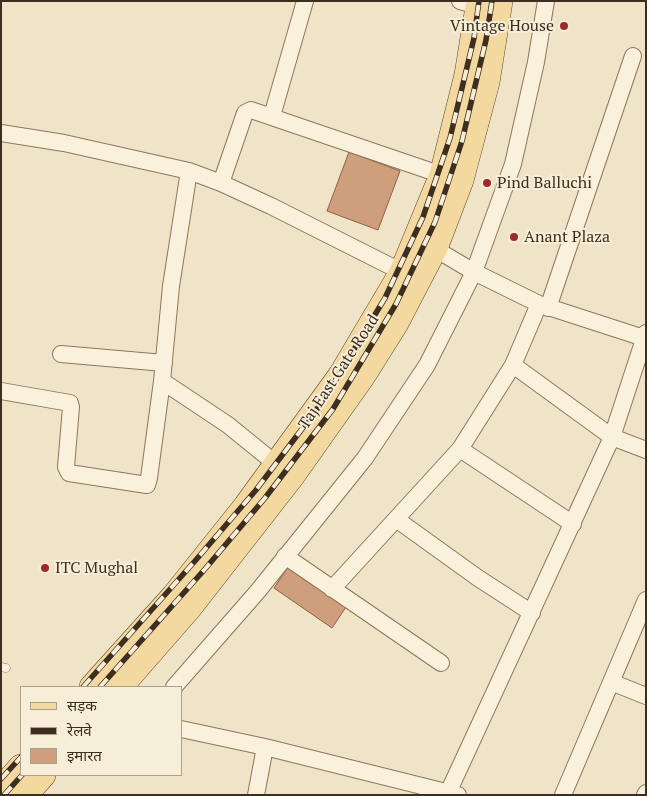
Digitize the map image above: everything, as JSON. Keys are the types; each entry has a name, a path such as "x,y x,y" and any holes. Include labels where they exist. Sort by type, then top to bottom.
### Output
{"main road":[{"name":"Taj East Gate Road","path":"93,686 174,596 246,506 342,375 402,272 426,244 467,75 480,2"},
{"path":"121,686 189,608 292,476 362,377 396,323 426,244 461,180 487,82 480,2"},
{"path":"1,790 20,768"},
{"path":"25,795 42,776"}],"street":[{"path":"272,116 305,1"},
{"path":"175,686 286,556 365,458 422,373 474,272 513,164 536,62 546,1"},
{"path":"332,589 460,449 513,365 544,306 633,56"},
{"path":"221,183 246,113 254,110 442,175"},
{"path":"1,133 64,143 189,171 221,183 271,206 402,272"},
{"path":"1,392 70,403 72,407 66,467 69,473 147,485 162,381 170,286 189,171"},
{"path":"182,729 265,747 451,794 612,437 645,336 544,306 474,272 426,244"},
{"path":"62,354 164,362"},
{"path":"513,365 612,437 646,450"},
{"path":"162,381 228,424 276,464"},
{"path":"460,449 573,524"},
{"path":"396,520 478,578 532,613"},
{"path":"286,556 441,663"},
{"path":"563,795 646,600"},
{"path":"611,682 646,696"},
{"path":"256,795 265,747"}],"building":[{"path":"349,152 400,171 378,230 327,211"},
{"path":"290,564 348,604 332,628 274,588"}],"railway":[{"path":"84,686 256,490 323,401 385,298 423,217 450,138 474,38 479,1"},
{"path":"101,686 265,498 333,409 396,304 435,222 462,141 486,40 492,1"},
{"path":"1,779 20,758"},
{"path":"4,795 21,776"}],"place":[{"name":"Vintage House","path":"564,26"},
{"name":"Pind Balluchi","path":"487,183"},
{"name":"Anant Plaza","path":"514,237"},
{"name":"ITC Mughal","path":"45,568"}]}
